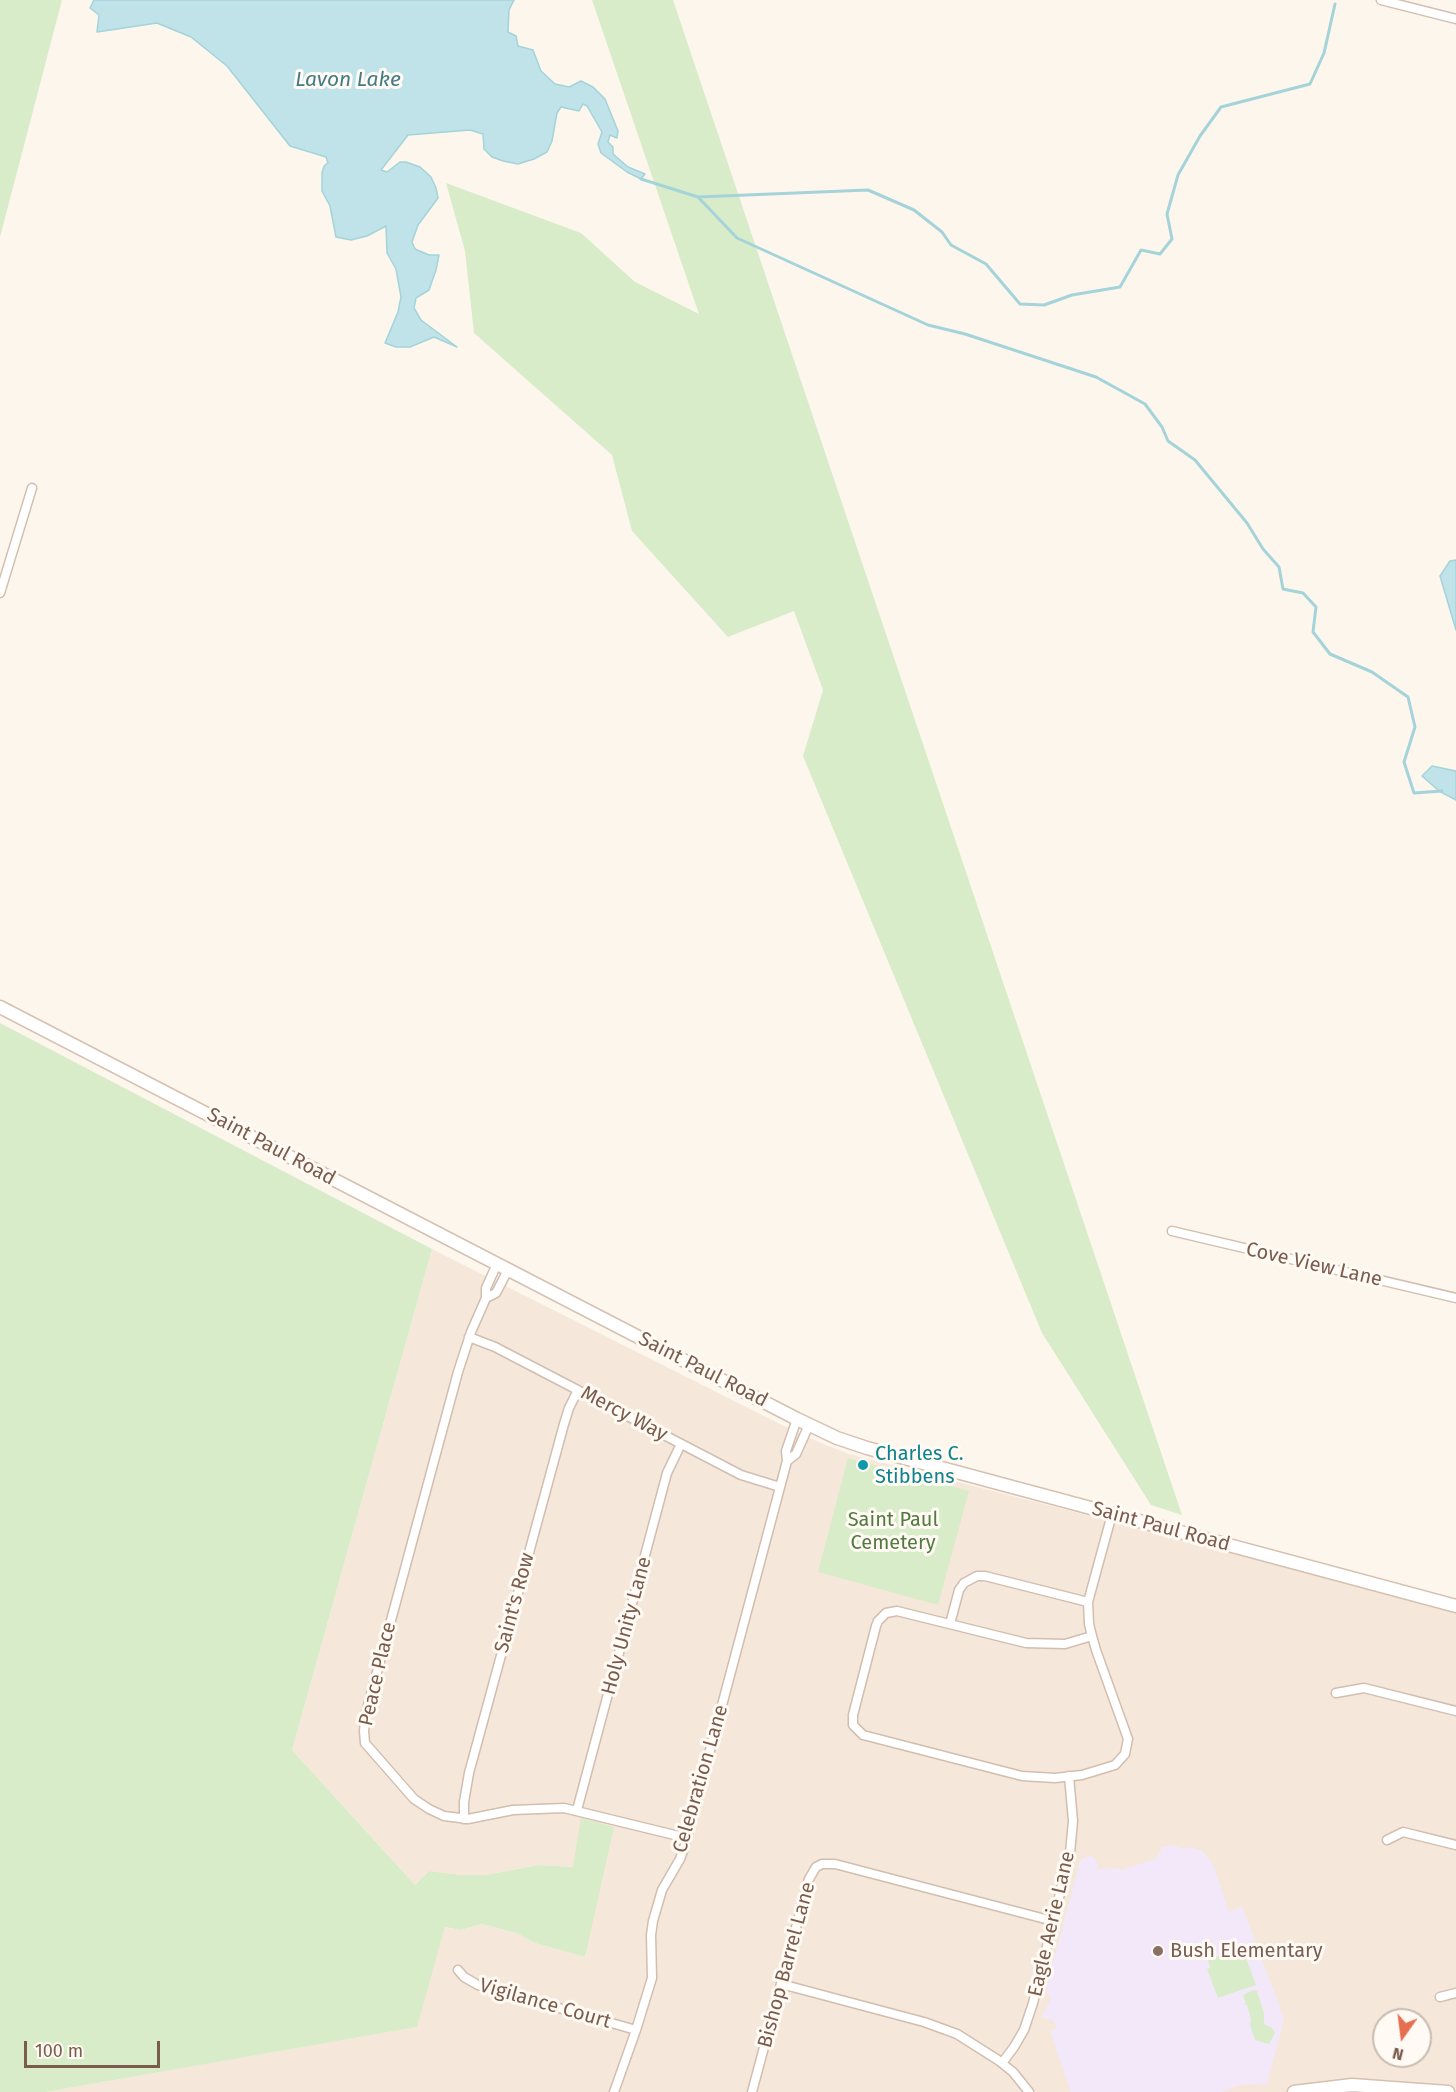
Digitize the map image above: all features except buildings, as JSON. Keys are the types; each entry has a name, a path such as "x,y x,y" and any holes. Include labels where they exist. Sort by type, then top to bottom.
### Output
{"street":[{"path":"1381,0 1456,19"},
{"path":"0,593 32,488"},
{"name":"Saint Paul Road","path":"0,1007 809,1425 867,1448 1456,1606"},
{"name":"Cove View Lane","path":"1172,1231 1456,1298"},
{"name":"Peace Place","path":"502,1267 496,1293 486,1298 469,1337 458,1372 366,1713 363,1736 368,1749 414,1799 434,1812 464,1819 534,1808 578,1810 687,1838"},
{"name":"Mercy Way","path":"469,1337 495,1347 741,1475 780,1487"},
{"name":"Saint's Row","path":"464,1819 464,1802 469,1773 566,1416 578,1390"},
{"name":"Celebration Lane","path":"614,2092 652,1978 653,1921 662,1890 680,1858 687,1838 787,1461 786,1451 796,1419"},
{"name":"Celebration Lane","path":"787,1461 796,1454 809,1425"},
{"name":"Holy Unity Lane","path":"578,1810 667,1473 681,1444"},
{"path":"1092,1636 1065,1644 1034,1644 897,1611 886,1613 881,1616 876,1626 853,1715 856,1729 863,1735 1022,1776 1055,1778 1082,1775 1115,1765 1125,1754 1128,1739 1092,1636 1088,1602 1112,1514"},
{"path":"950,1624 959,1590 964,1583 977,1576 986,1576 1088,1602"},
{"path":"1336,1693 1364,1688 1456,1712"},
{"name":"Eagle Aerie Lane","path":"1002,2063 1024,2030 1033,2003 1070,1853 1074,1821 1069,1776"},
{"path":"1387,1840 1403,1832 1456,1845"},
{"name":"Bishop Barrel Lane","path":"752,2092 809,1879 816,1868 822,1864 835,1864 1053,1921"},
{"name":"Vigilance Court","path":"458,1970 464,1977 478,1985 636,2030"},
{"path":"781,1984 924,2022 957,2034 1002,2063 1013,2072 1029,2092"},
{"path":"1440,1997 1456,1993"},
{"path":"1294,2092 1352,2085 1448,2092"}],"shaded area":[{"path":"432,1249 782,1425 849,1454 1456,1610 1456,2092 46,2092 416,2027 445,1927 461,1930 482,1924 516,1933 535,1943 586,1957 574,1867 538,1865 486,1875 429,1871 415,1885 292,1750"},
{"name":"Bush Elementary","path":"1173,1845 1183,1849 1191,1847 1202,1851 1213,1864 1229,1912 1242,1906 1284,2019 1267,2084 1240,2085 1221,2092 1071,2092 1050,2031 1057,2028 1053,2020 1041,2017 1051,1999 1046,1990 1080,1861 1087,1856 1093,1857 1098,1864 1097,1869 1121,1870 1155,1859 1161,1847"}],"green space":[{"path":"0,0 62,0 0,237"},
{"path":"592,0 673,0 1182,1515 1151,1505 1042,1333 803,756 823,690 794,611 728,637 632,531 612,455 474,333 465,251 446,183 581,233 635,282 699,314"},
{"path":"0,1023 432,1249 292,1750 415,1885 429,1871 486,1875 538,1865 573,1867 581,1818 614,1827 585,1957 535,1943 516,1933 482,1924 461,1930 445,1927 417,2027 46,2092 0,2092"},
{"name":"Saint Paul Cemetery","path":"848,1458 969,1491 938,1605 818,1572"},
{"path":"1242,1947 1256,1985 1218,1998 1207,1969 1210,1968 1208,1960"},
{"path":"1254,1990 1257,1991 1264,2013 1264,2024 1272,2028 1275,2033 1269,2044 1255,2040 1247,2005 1243,2004 1246,2003 1243,1996"}],"water":[{"name":"Lavon Lake","path":"94,0 514,0 509,10 508,32 516,36 518,46 533,50 541,71 555,84 569,87 581,81 593,87 605,99 618,131 617,138 610,135 608,142 613,147 613,154 628,167 645,174 641,179 601,153 598,144 602,132 587,106 583,104 579,111 561,107 557,113 552,141 547,152 518,164 492,157 484,149 483,134 470,130 408,135 381,170 387,172 400,162 406,162 420,167 431,177 436,188 438,198 418,225 412,242 415,249 429,255 439,255 429,290 416,298 414,308 421,320 457,347 434,337 410,347 396,347 385,343 398,312 401,297 396,269 387,253 386,226 367,236 351,240 336,237 330,206 322,191 322,173 324,166 328,163 326,157 290,146 227,66 191,37 157,23 97,32 99,15 90,8"},
{"path":"1456,560 1456,630 1440,576 1450,561"},
{"path":"1432,766 1456,771 1456,800 1439,791 1422,776"}],"waterway":[{"path":"641,179 698,197 868,190 914,210 942,232 951,245 986,264 1020,304 1044,305 1072,295 1120,287 1141,250 1160,254 1172,239 1167,214 1178,175 1200,136 1221,107 1310,84 1324,53 1335,4"},
{"path":"698,197 737,238 928,325 965,334 1096,377 1145,404 1162,427 1168,441 1195,460 1247,523 1263,549 1279,567 1283,589 1303,593 1316,607 1313,632 1330,654 1372,672 1408,697 1415,727 1404,762 1414,793 1442,791"}],"place":[{"name":"Charles C. Stibbens","path":"863,1465"},
{"name":"Bush Elementary","path":"1158,1951"}]}
